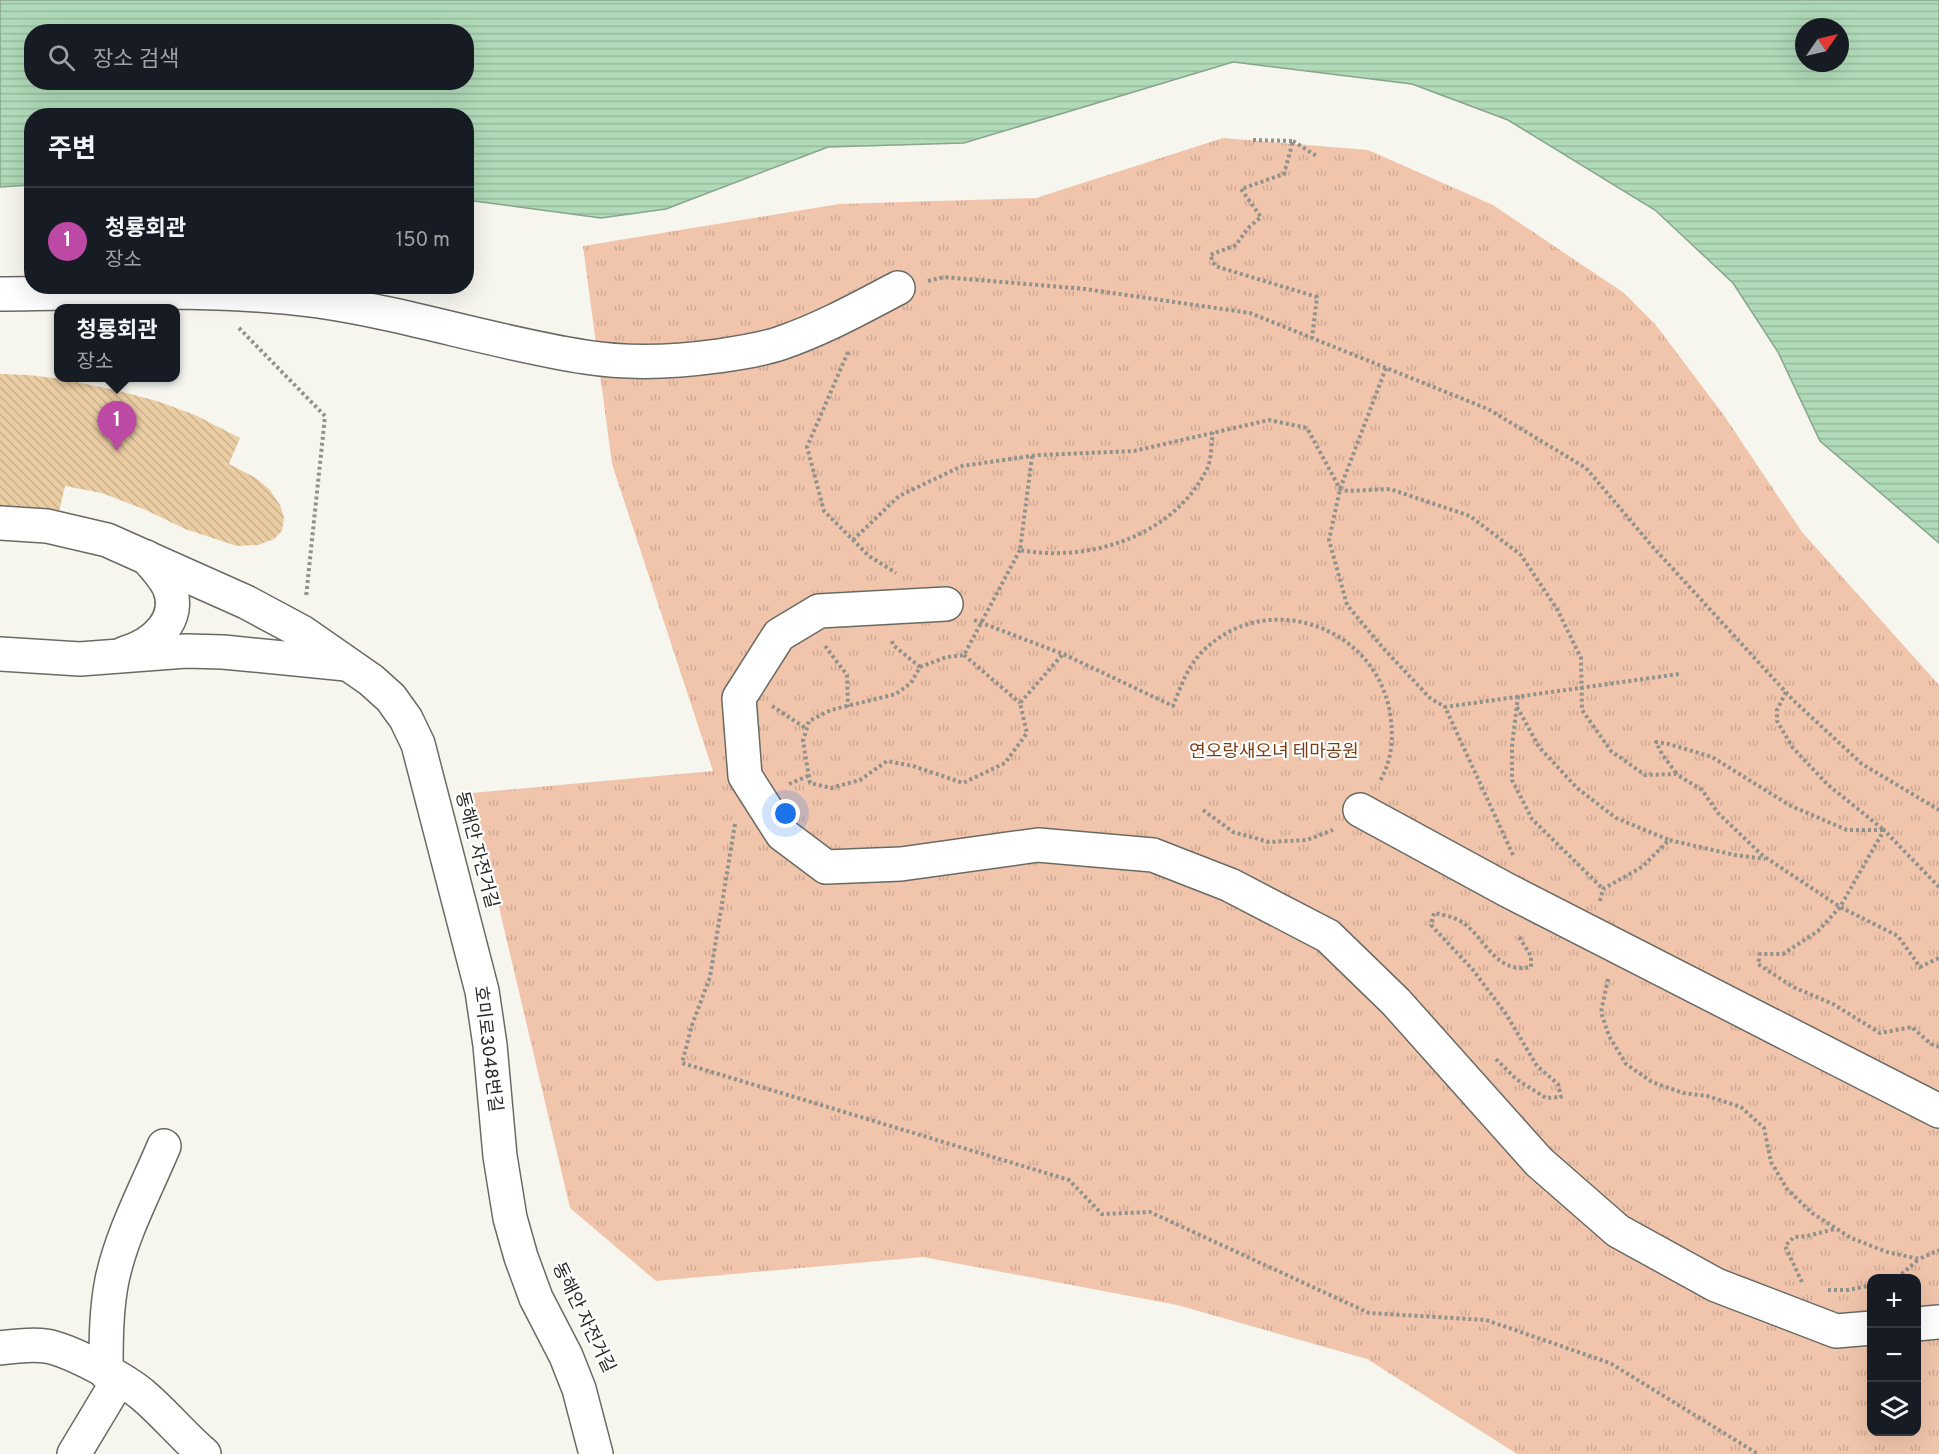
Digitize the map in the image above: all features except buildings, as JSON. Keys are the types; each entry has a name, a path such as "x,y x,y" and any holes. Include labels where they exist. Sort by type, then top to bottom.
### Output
{"street":[{"path":"249,294 273,295 373,311 586,357 625,361 664,361 741,352 780,343 827,325 898,288"},
{"path":"0,294 24,294"},
{"name":"호미로3048번길","path":"0,523 47,526 107,540 246,602 302,632 371,680 391,698 406,719 418,744 482,991 490,1045 500,1156 510,1218 520,1257 536,1298 566,1356 579,1389 596,1454"},
{"path":"108,657 136,650 152,641 162,632 170,618 172,604 170,589 161,573 145,556"},
{"path":"946,604 819,611 779,635 739,698 745,776 782,834 826,867 901,864 1038,845 1153,855 1230,885 1328,936 1396,1002 1539,1162 1618,1231 1716,1285 1836,1331 1867,1328"},
{"path":"0,654 81,659 186,651 222,652 348,664"},
{"path":"1360,810 1606,941 1939,1112"},
{"path":"74,1454 112,1376 106,1331 112,1280 124,1240 164,1146"},
{"path":"1921,1324 1939,1322"},
{"path":"0,1348 48,1346 112,1376 143,1395 204,1454"}],"path":[{"path":"1253,140 1293,141 1318,158"},
{"path":"1293,141 1284,174 1241,189 1260,217 1248,228 1236,245 1210,255 1215,266 1317,297 1312,338"},
{"path":"898,288 944,276 1085,289 1250,313 1488,409 1586,468 1652,546 1786,692 1862,764 1939,810"},
{"path":"204,294 325,416 302,632"},
{"path":"850,347 807,447 824,511 869,556 898,574"},
{"path":"1386,368 1340,489 1329,540 1347,605 1422,690 1445,707 1510,849 1520,896 1510,917 1531,956 1531,967 1519,970 1500,962 1463,922 1449,916 1434,913 1431,925 1473,970 1506,1014 1537,1066 1558,1084 1561,1097 1546,1098 1516,1079 1493,1056"},
{"path":"853,540 899,496 962,466 1032,456 1134,451 1269,420 1307,428 1340,489 1348,491 1390,489 1470,516 1521,555 1557,609 1581,658 1582,710 1611,751 1645,775 1677,774"},
{"path":"1020,550 1036,553 1062,553 1106,547 1156,526 1187,500 1208,467 1213,432"},
{"path":"964,656 1020,550 1032,456"},
{"path":"946,604 980,623 1063,654 1173,706 1185,676 1204,650 1230,632 1260,622 1291,620 1323,627 1350,643 1372,666 1387,694 1394,731 1388,768 1369,801 1341,826 1307,840 1269,842 1233,832 1203,810"},
{"path":"805,620 847,675 848,707"},
{"path":"1020,703 1063,654"},
{"path":"964,656 1020,703 1027,733 1005,763 963,783 913,766 887,761 860,780 831,788 810,783 803,741 809,722 831,710 848,707 896,694 911,683 920,667 947,657 964,656"},
{"path":"1445,707 1679,674"},
{"path":"1786,692 1777,710 1777,721 1793,748 1828,786 1884,830 1939,887"},
{"path":"1518,696 1512,746 1512,780 1532,819 1603,889 1606,941 1605,988 1601,1012 1609,1036 1626,1064 1652,1082 1683,1093 1707,1096 1741,1107 1764,1128 1771,1162 1787,1190 1812,1214 1851,1238 1887,1252 1919,1259"},
{"path":"1517,706 1539,747 1577,788 1616,818 1669,840 1735,855 1767,859"},
{"path":"1884,830 1846,830 1791,806 1712,757 1656,742 1677,774 1702,790 1718,813 1767,859 1840,907 1898,936 1920,967 1939,958"},
{"path":"808,776 790,784 733,825 710,977 692,1025 682,1063 1069,1180 1102,1214 1150,1212 1369,1313 1486,1320 1610,1363 1758,1454"},
{"path":"1884,830 1840,907 1818,931 1783,954 1760,954 1758,964 1793,987 1833,1004 1880,1033 1912,1027 1931,1044 1939,1047"},
{"path":"1603,889 1642,867 1669,840"},
{"path":"1807,1288 1800,1280 1785,1246 1794,1237 1808,1236 1836,1228"},
{"path":"1902,1274 1919,1259 1939,1250"}],"green space":[{"name":"연오랑새오녀 테마공원","path":"1223,138 1368,150 1493,205 1624,293 1655,324 1723,414 1802,532 1939,685 1939,1454 1517,1454 1367,1359 1177,1305 923,1257 656,1281 570,1208 472,793 713,771 612,464 583,246 839,204 1036,198"}],"shaded area":[{"path":"0,0 1939,0 1939,543 1820,441 1778,352 1733,283 1655,210 1508,120 1412,84 1233,62 964,143 828,147 666,209 601,218 474,201 474,108 24,108 24,185 0,187"}],"place":[{"name":"청룡회관","path":"117,451"}]}
